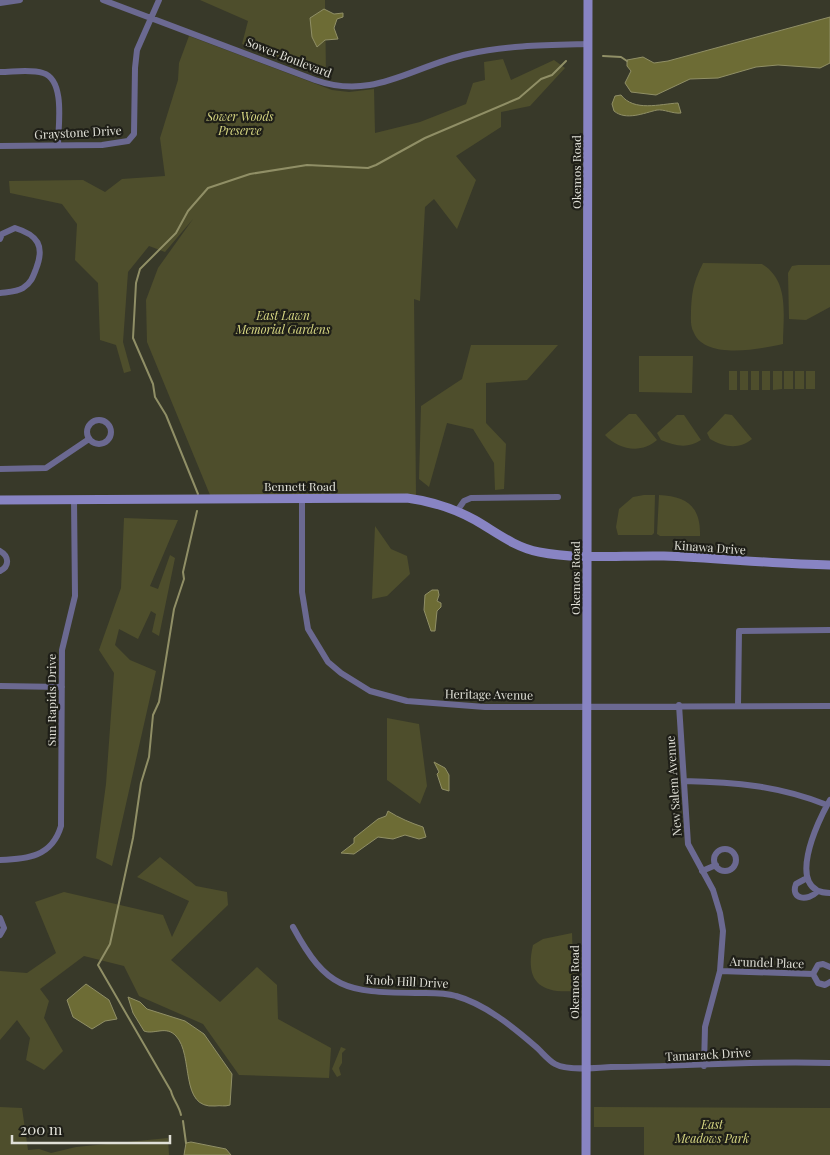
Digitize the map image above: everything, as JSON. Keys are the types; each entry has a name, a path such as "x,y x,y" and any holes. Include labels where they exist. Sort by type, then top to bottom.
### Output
{"main road":[{"name":"Okemos Road","path":"586,1155 588,0"},
{"name":"Bennett Road","path":"0,500 407,498 432,502 457,511 504,538 529,549 554,554 588,556"},
{"name":"Kinawa Drive","path":"588,556 674,557 830,565"}],"street":[{"path":"0,3 20,0"},
{"name":"Sower Boulevard","path":"104,0 314,80 346,88 375,86 390,82 440,62 485,50 540,45 589,44"},
{"name":"Graystone Drive","path":"0,146 119,144 128,141 134,134 137,50 150,16 159,0"},
{"path":"0,72 43,73 53,78 58,93 58,146"},
{"path":"0,239 2,234 15,228 28,232 38,242 42,256 32,281 22,289 0,293"},
{"path":"0,469 46,468 89,439"},
{"path":"457,511 464,501 471,498 558,497"},
{"name":"Heritage Avenue","path":"302,498 304,612 308,629 319,649 341,673 370,692 407,701 485,706 830,706"},
{"name":"Sun Rapids Drive","path":"0,860 24,859 39,855 52,844 60,831 62,816 62,650 75,596 74,499"},
{"path":"0,550 5,554 8,562 6,567 0,571"},
{"path":"738,705 739,631 830,630"},
{"path":"0,686 62,686"},
{"name":"New Salem Avenue","path":"679,705 688,844 713,890 723,931 720,971 705,1027 704,1066"},
{"path":"684,781 750,784 778,788 829,802 816,826 806,871 810,885 817,892"},
{"path":"702,871 716,865"},
{"path":"807,878 796,884 795,893 803,898 817,892 830,893"},
{"path":"0,918 4,928 0,935"},
{"name":"Knob Hill Drive","path":"293,927 309,956 317,966 347,987 365,991 436,993 460,997 475,1003 507,1024 556,1065 586,1068"},
{"name":"Arundel Place","path":"813,974 818,966 823,964 830,967"},
{"name":"Arundel Place","path":"720,971 813,974"},
{"name":"Arundel Place","path":"813,974 818,983 823,985 830,982"},
{"name":"Tamarack Drive","path":"586,1068 704,1066 754,1062 830,1063"}],"green space":[{"path":"200,0 325,0 326,77 242,44 248,21"},
{"name":"East Lawn Memorial Gardens","path":"189,36 332,90 349,92 374,89 375,133 420,122 466,104 473,83 485,80 484,62 503,59 511,80 554,60 565,68 530,106 501,112 501,127 456,156 476,180 457,229 434,199 425,207 420,301 414,299 416,495 210,495 147,342 146,300 158,268 193,219 165,252 149,246 128,272 123,342 131,371 124,373 116,345 100,340 98,283 75,260 77,224 62,204 10,193 9,181 83,180 105,192 122,179 165,176 160,138 178,80 179,63"},
{"path":"703,263 762,264 771,271 781,289 783,300 783,344 748,350 722,350 710,347 700,341 692,328 691,311 694,286"},
{"path":"830,265 830,307 806,320 789,319 788,273 792,266"},
{"path":"471,345 558,345 527,380 486,383 486,423 506,444 504,489 495,490 494,463 473,429 447,423 429,487 419,479 421,406 462,379"},
{"path":"639,356 693,356 692,393 639,392"},
{"path":"729,371 737,371 737,390 729,390"},
{"path":"740,371 748,371 748,390 740,390"},
{"path":"751,371 759,371 759,390 751,390"},
{"path":"762,371 770,371 770,390 762,390"},
{"path":"773,371 782,371 782,389 773,390"},
{"path":"784,371 793,371 793,389 784,389"},
{"path":"795,371 804,371 804,389 795,389"},
{"path":"806,371 815,371 815,389 806,389"},
{"path":"629,414 636,414 657,440 637,449 623,447 610,440 605,435"},
{"path":"725,414 732,415 752,439 742,445 731,446 710,439 707,433"},
{"path":"677,415 684,415 701,440 691,445 681,446 661,440 657,433"},
{"path":"655,495 654,533 652,535 618,535 616,527 619,509 633,497"},
{"path":"659,495 677,498 690,505 698,518 700,536 660,536 657,534"},
{"path":"124,518 178,520 150,586 158,589 170,555 175,558 159,636 152,632 156,614 151,611 138,639 119,629 115,645 130,660 156,671 112,866 96,858 106,784 114,673 99,650 121,588"},
{"path":"375,526 391,549 407,556 410,574 387,596 372,599"},
{"path":"387,718 419,724 427,786 420,804 387,780"},
{"path":"160,857 196,886 227,892 228,905 171,960 220,1002 257,967 277,985 278,1019 331,1048 329,1078 239,1075 203,1024 139,996 124,966 84,956 40,989 49,1001 44,1018 63,1051 44,1070 26,1060 30,1038 17,1020 0,1040 0,971 27,973 56,953 35,902 64,892 163,915 172,937 189,901 137,877"},
{"path":"572,933 574,991 551,990 543,987 537,982 531,967 533,945 543,939"},
{"path":"341,1047 346,1049 342,1053 342,1063 339,1068 341,1075 337,1077 332,1069"},
{"path":"0,1107 22,1108 28,1150 39,1149 51,1153 76,1147 168,1138 169,1155 0,1155"},
{"name":"East Meadows Park","path":"594,1107 830,1108 830,1155 644,1155 644,1127 594,1127"}],"shaded area":[{"path":"324,9 334,14 343,13 343,17 337,19 334,28 338,39 325,40 317,47 312,37 310,18"},
{"path":"830,17 830,63 820,68 778,65 756,67 718,78 690,79 656,95 631,92 625,83 631,71 627,66 627,60 643,57 654,63 668,61"},
{"path":"621,95 633,104 640,105 678,103 681,113 657,110 629,116 619,114 614,111 612,104 615,96"},
{"path":"432,590 438,590 437,601 441,603 441,607 437,611 435,631 431,631 424,610 425,595"},
{"path":"434,762 445,768 449,775 449,791 442,789 437,774 439,772"},
{"path":"388,811 423,827 426,837 419,839 405,835 393,839 378,837 354,854 341,853 354,843 354,838 378,819 386,816"},
{"path":"86,984 109,1000 117,1019 105,1021 92,1029 73,1017 67,1000"},
{"path":"128,997 140,1002 147,1009 185,1021 204,1034 232,1074 230,1105 204,1105 196,1099 189,1079 185,1055 176,1036 168,1031 144,1031 133,1013"},
{"path":"191,1142 226,1149 231,1155 184,1155 186,1143"}],"waterway":[{"path":"603,56 621,57 627,61"},
{"path":"198,494 166,415 155,397 153,384 133,338 136,283 140,269 176,233 188,211 208,188 250,174 307,165 368,168 376,165 425,138 519,98 541,79 552,75 566,61"},
{"path":"181,1115 171,1091 98,965 110,944 133,838 141,783 149,757 153,715 159,702 174,609 184,579 183,572 197,511"},
{"path":"183,1121 186,1143"}],"park label":[{"name":"Sower Woods Preserve","path":"240,123"}]}
